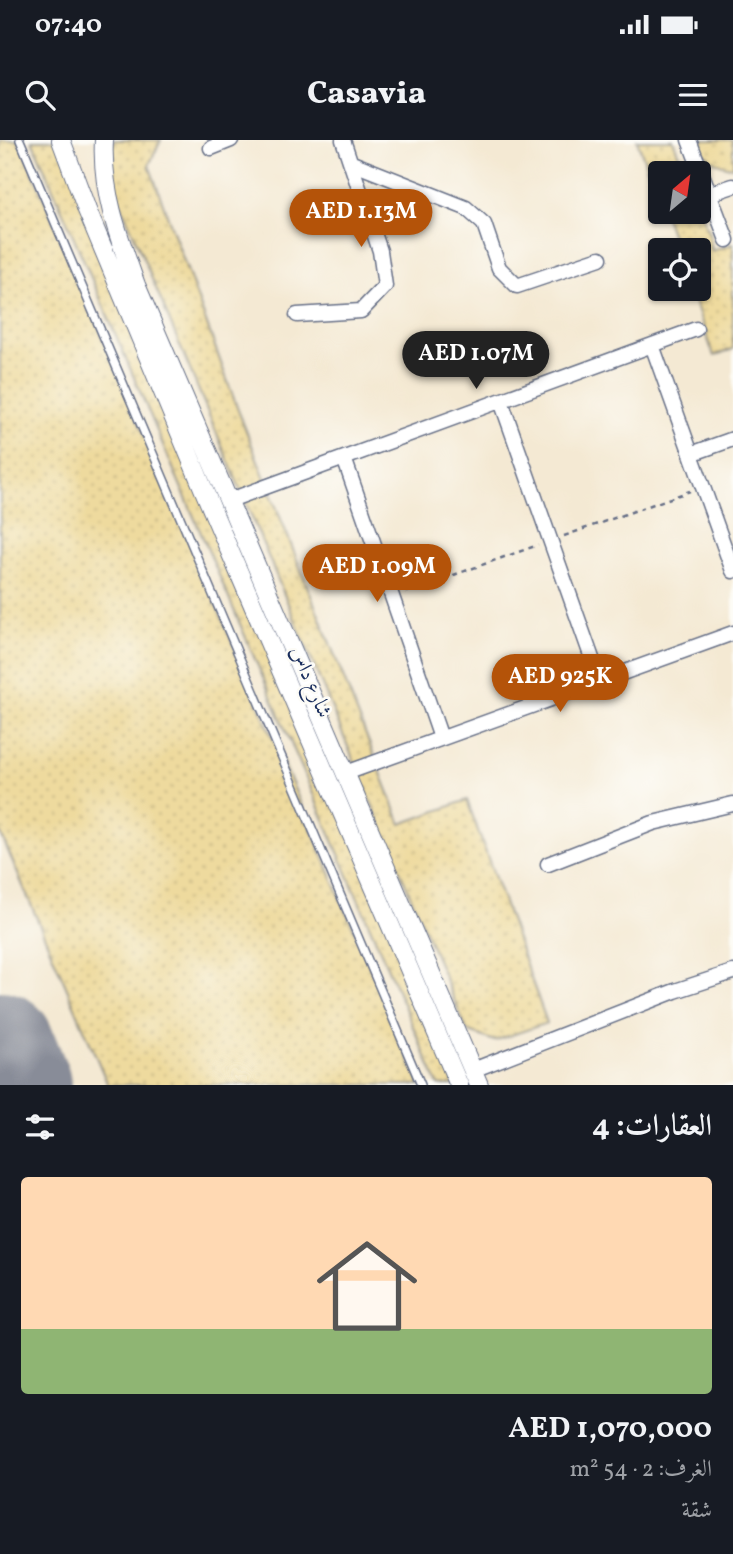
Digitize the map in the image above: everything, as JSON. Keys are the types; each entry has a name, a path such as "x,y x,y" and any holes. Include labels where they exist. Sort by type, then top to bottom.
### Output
{"street":[{"name":"شارع داس","path":"61,140 87,210 213,512 459,1085"},
{"name":"شارع داس","path":"104,140 107,195 125,256 476,1078"},
{"path":"211,148 231,140"},
{"path":"298,315 361,311 385,286 380,251 343,140"},
{"path":"689,140 697,161"},
{"path":"352,163 466,208 484,224 499,268 517,286 600,258"},
{"path":"711,193 733,186"},
{"path":"711,199 727,240"},
{"path":"229,500 696,329"},
{"path":"652,345 733,570"},
{"path":"501,401 600,681"},
{"path":"691,454 733,439"},
{"path":"344,458 441,738"},
{"path":"346,773 733,633"},
{"path":"548,864 653,823 733,804"},
{"path":"476,1078 675,991 733,972"}],"lane":[{"path":"20,140 421,1085"}],"sand":[{"path":"0,140 19,140 420,1085 108,1085 0,832"},
{"path":"32,140 58,140 465,1085 438,1085"},
{"path":"113,140 161,140 149,165 238,410 401,824 467,800 547,1023 494,1041 467,1031 111,181 108,158"},
{"path":"637,140 673,140 681,161 648,161 648,170"},
{"path":"697,140 733,140 733,167 711,159"},
{"path":"667,224 705,224 710,238 673,238"},
{"path":"711,244 712,251 733,244 733,349 714,356 694,301 711,301"}],"runway":[{"path":"0,1046 16,1085"}]}
